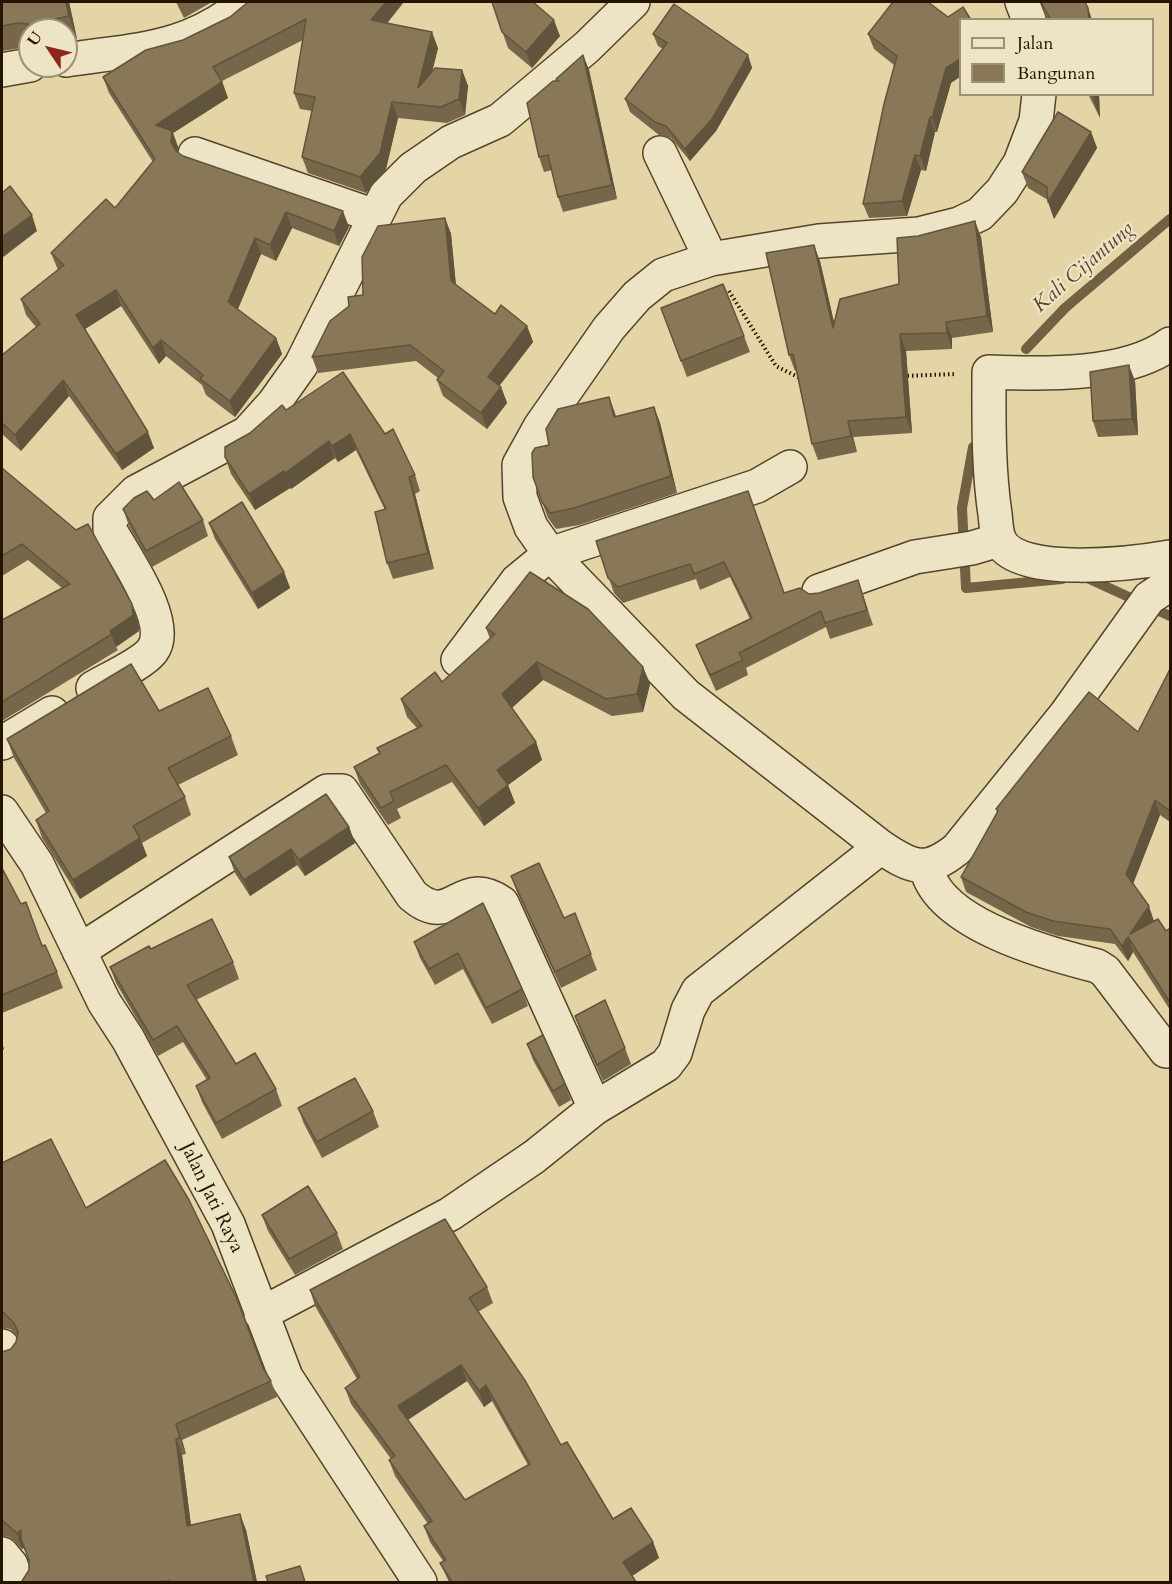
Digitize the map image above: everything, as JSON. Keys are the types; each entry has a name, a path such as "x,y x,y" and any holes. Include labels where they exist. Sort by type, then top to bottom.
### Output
{"street":[{"path":"78,58 137,51 189,39 246,2"},
{"path":"2,743 151,652 159,637 156,614 110,530 110,518 136,492 247,433 274,403 302,365 386,195 413,168 451,142 500,120 587,47 633,2"},
{"path":"1022,2 1028,18"},
{"path":"2,70 18,67"},
{"path":"1039,96 1036,122 1020,163 1002,191 980,214 959,225 919,234 819,241 711,259 663,275 637,296 609,328 540,427 519,465 520,497 531,527 550,554 686,695 904,863 926,866 957,849 1066,714 1150,601"},
{"path":"660,153 711,259"},
{"path":"195,154 375,216"},
{"path":"986,544 990,480 989,372 1056,375 1123,364 1170,344"},
{"path":"458,660 517,581 550,554 757,486 790,466"},
{"path":"819,591 915,557 986,544 1006,549 1033,562 1142,562 1170,557"},
{"path":"79,951 327,791 342,790 412,895 424,906 441,908 468,894 488,893 502,903 595,1108"},
{"name":"Jalan Jati Raya","path":"2,812 37,864 104,1002 128,1039 228,1224 286,1377 420,1582"},
{"path":"261,1314 450,1215 534,1157 595,1108 666,1065 675,1053 688,1010 698,991 881,847"},
{"path":"926,866 938,891 972,918 1044,953 1097,966 1105,971 1166,1051"},
{"path":"2,1554 11,1565 17,1582"}],"path":[{"path":"711,259 776,366 802,379"},
{"path":"898,376 989,372"}],"building":[{"path":"2,2 66,2 69,16 18,18 18,23 2,26"},
{"path":"248,2 386,2 371,20 432,32 418,88 435,68 462,70 459,99 441,107 392,102 380,153 360,177 302,157 315,97 294,93 306,19 213,67 222,82 156,125 172,131 171,142 176,151 183,156 343,211 334,231 286,212 270,245 255,238 228,302 276,338 230,401 200,379 203,375 161,340 153,348 116,290 76,315 148,432 116,454 63,380 15,435 2,423 2,355 40,324 21,299 64,265 51,253 106,199 115,208 155,159 103,77 146,50 183,40 230,17"},
{"path":"492,2 533,2 554,20 526,52 502,32"},
{"path":"893,2 928,2 948,17 963,7 970,18 959,18 959,60 946,68 920,156 915,155 902,201 863,204 884,104 897,56 868,34"},
{"path":"1041,2 1085,2 1088,8 1089,18 1050,18"},
{"path":"674,4 748,55 712,119 685,149 666,126 655,122 625,99 667,43 653,34"},
{"path":"583,55 612,185 558,197 548,155 539,157 527,103 553,81 559,81 556,79"},
{"path":"1058,112 1091,132 1048,202 1047,187 1022,172"},
{"path":"10,186 32,215 2,237 2,193"},
{"path":"445,218 451,281 495,314 501,305 527,326 488,377 501,387 481,413 437,380 444,371 410,345 312,357 330,321 349,306 348,297 363,295 362,257 378,226"},
{"path":"975,221 987,316 946,322 947,333 900,334 906,417 848,421 851,436 812,444 793,354 789,355 766,253 814,245 833,328 840,299 899,284 897,238 918,236"},
{"path":"723,284 744,336 681,361 661,308"},
{"path":"1129,365 1132,419 1093,421 1090,372"},
{"path":"343,372 385,434 393,429 415,475 409,477 428,553 387,563 375,512 386,509 350,434 332,446 329,441 285,473 284,471 249,494 225,457 225,447 250,433 282,405 286,410"},
{"path":"609,397 614,417 654,407 671,476 574,508 550,513 542,502 533,477 532,453 535,448 549,445 546,429 558,409"},
{"path":"2,468 76,530 88,524 132,604 133,615 110,631 112,634 2,702 2,620 70,584 22,544 2,556"},
{"path":"179,482 203,520 146,551 123,509 134,498 147,491 154,500"},
{"path":"748,491 784,593 800,588 809,594 819,593 858,580 867,610 825,623 821,611 739,653 743,660 710,675 696,645 752,618 724,562 694,574 690,564 618,587 608,578 596,541"},
{"path":"242,502 284,572 252,593 209,523"},
{"path":"530,572 588,609 643,667 637,694 606,699 537,662 502,694 536,742 497,770 508,785 478,808 446,765 390,792 394,801 381,808 354,767 380,753 377,748 422,726 401,699 435,672 442,682 495,634 486,628"},
{"path":"131,664 159,711 208,688 231,736 168,768 185,797 133,826 140,838 73,880 36,820 49,811 7,739"},
{"path":"1170,669 1170,811 1155,800 1126,874 1149,906 1130,934 1158,919 1166,931 1170,928 1169,1001 1128,937 1122,946 1110,929 1053,921 1026,912 961,877 998,811 996,809 1089,692 1138,732"},
{"path":"326,794 349,827 299,860 291,849 244,880 229,857"},
{"path":"539,863 564,918 575,913 591,954 555,972 511,876"},
{"path":"2,868 21,904 26,902 42,946 45,945 57,972 2,995"},
{"path":"483,903 522,989 486,1008 458,953 429,969 414,942"},
{"path":"212,919 233,962 187,985 236,1064 255,1053 276,1089 216,1123 196,1086 210,1078 177,1026 153,1040 110,967 149,946 151,949"},
{"path":"605,1000 625,1048 597,1065 575,1016"},
{"path":"543,1035 565,1084 553,1091 527,1044"},
{"path":"355,1078 373,1111 317,1142 298,1108"},
{"path":"51,1139 86,1208 165,1160 189,1200 237,1299 263,1368 271,1381 176,1424 180,1438 176,1439 187,1526 240,1514 254,1582 22,1582 29,1570 29,1560 21,1539 21,1530 17,1533 2,1520 2,1352 11,1349 16,1342 18,1332 14,1323 2,1313 2,1163"},
{"path":"308,1186 337,1233 289,1259 262,1215"},
{"path":"445,1219 487,1287 469,1298 526,1382 561,1445 567,1442 613,1519 631,1508 653,1542 623,1562 636,1582 452,1582 440,1563 446,1560 424,1526 432,1521 389,1460 395,1456 345,1388 360,1377 310,1290","holes":["461,1365 479,1391 486,1385 530,1464 465,1500 398,1406"]},
{"path":"300,1566 305,1582 268,1582 266,1576"}],"waterway":[{"name":"Kali Cijantung","path":"1026,349 1065,308 1170,219"},
{"name":"Kali Cijantung","path":"973,447 962,508 966,588 1062,579"},
{"name":"Kali Cijantung","path":"1083,576 1170,616"}]}
